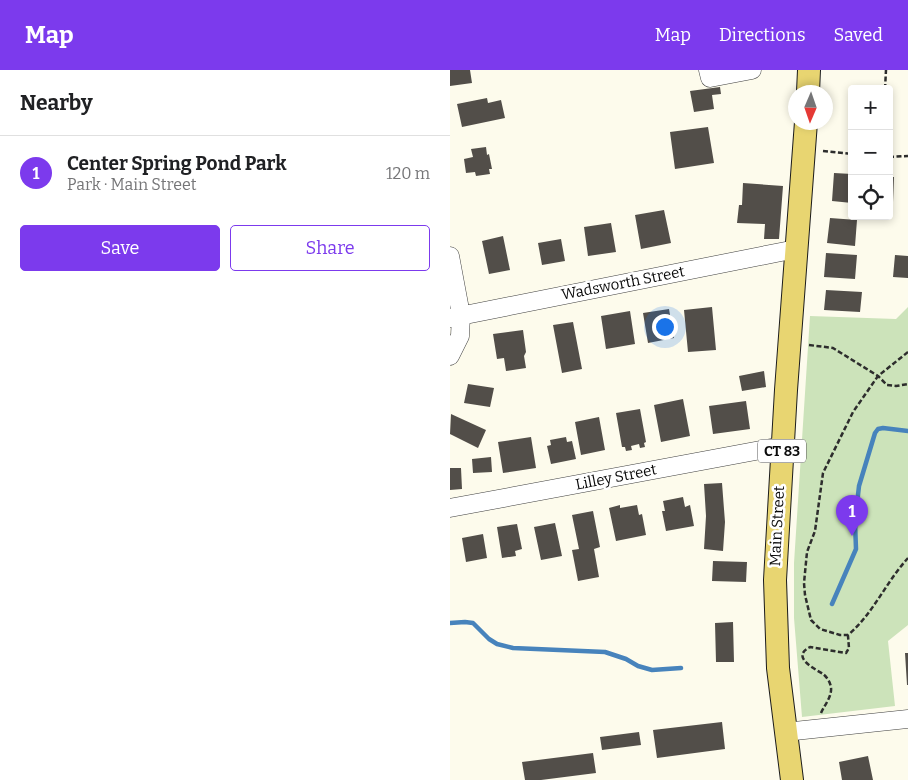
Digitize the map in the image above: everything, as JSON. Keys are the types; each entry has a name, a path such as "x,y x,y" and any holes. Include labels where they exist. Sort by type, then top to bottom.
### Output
{"main road":[{"path":"808,85 809,70"},
{"name":"Main Street","path":"792,780 778,668 774,598 782,446 805,130"}],"street":[{"path":"708,70 710,78 752,70"},
{"name":"Wadsworth Street","path":"456,316 796,249"},
{"path":"450,256 460,336 450,356"},
{"name":"Lilley Street","path":"450,508 782,446"},
{"path":"785,732 908,719"}],"path":[{"path":"884,85 886,70"},
{"path":"818,151 848,154"},
{"path":"893,157 908,156"},
{"path":"805,345 833,348 878,376 887,385 908,384"},
{"path":"908,352 878,376 853,412 823,473 820,504 808,552 804,583 811,620 820,629 840,635 848,635 877,602 900,566 908,558"},
{"path":"820,719 822,710 828,701 831,688 827,678 807,664 803,657 804,651 810,647 846,653 849,648 848,635"}],"green space":[{"path":"908,307 908,625 888,641 895,706 802,717 794,618 794,563 810,316 896,319"}],"building":[{"path":"450,70 470,70 472,83 450,86"},
{"path":"720,87 721,94 712,95 714,109 694,112 690,91"},
{"path":"487,98 488,103 501,100 505,118 462,127 457,104"},
{"path":"708,127 714,163 675,169 670,132"},
{"path":"486,147 492,169 489,169 490,174 476,176 475,172 466,173 464,159 473,157 471,149"},
{"path":"834,173 848,174 848,203 832,201"},
{"path":"743,183 783,186 779,239 764,239 765,224 737,223 739,205 742,205"},
{"path":"664,210 671,243 641,249 635,215"},
{"path":"830,218 857,220 855,246 827,243"},
{"path":"611,223 616,252 588,256 584,227"},
{"path":"503,236 510,270 489,274 482,241"},
{"path":"561,239 565,261 542,265 538,243"},
{"path":"826,253 857,255 855,279 824,277"},
{"path":"895,255 908,256 908,278 893,277"},
{"path":"826,290 862,292 860,312 824,310"},
{"path":"712,307 716,350 688,352 684,310"},
{"path":"669,309 674,338 648,343 643,313"},
{"path":"630,311 635,344 606,349 601,316"},
{"path":"573,322 582,369 562,373 553,325"},
{"path":"523,330 526,368 506,371 504,358 497,359 493,334"},
{"path":"764,371 766,387 742,391 739,376"},
{"path":"468,384 494,388 490,407 464,403"},
{"path":"683,399 690,436 661,442 654,405"},
{"path":"746,401 750,429 713,434 709,406"},
{"path":"640,409 646,442 644,443 645,447 640,448 639,444 631,446 632,450 626,451 625,447 622,447 616,413"},
{"path":"451,414 486,430 478,448 450,434"},
{"path":"599,417 605,450 581,455 575,422"},
{"path":"531,437 536,468 503,473 498,442"},
{"path":"566,437 567,442 572,441 576,459 551,464 547,446 551,445 550,440"},
{"path":"491,457 492,472 473,473 472,459"},
{"path":"450,468 461,468 462,489 450,490"},
{"path":"722,483 725,522 723,551 704,549 706,516 704,484"},
{"path":"683,497 685,507 690,505 694,526 666,531 662,511 665,511 663,501"},
{"path":"620,505 620,508 637,505 639,515 642,514 646,535 616,541 609,508"},
{"path":"593,511 600,547 594,549 599,577 578,581 572,550 579,549 572,515"},
{"path":"555,523 562,556 541,560 534,527"},
{"path":"517,524 522,549 515,551 516,556 502,558 497,527"},
{"path":"483,534 487,558 466,562 462,538"},
{"path":"713,561 747,562 746,582 712,581"},
{"path":"733,622 734,662 716,662 715,623"},
{"path":"905,653 908,653 908,685 907,685"},
{"path":"722,722 725,749 657,758 653,730"},
{"path":"639,732 641,745 602,750 600,737"},
{"path":"593,753 596,773 541,780 525,780 522,762"},
{"path":"868,756 873,780 842,780 839,762"}],"waterway":[{"path":"832,604 856,549 855,522 859,486 875,433 878,429 883,428 908,431"},
{"path":"450,623 473,623 489,639 497,644 513,648 605,652 652,670 681,668"}],"place":[{"name":"Center Spring Pond Park","path":"852,536"}]}
